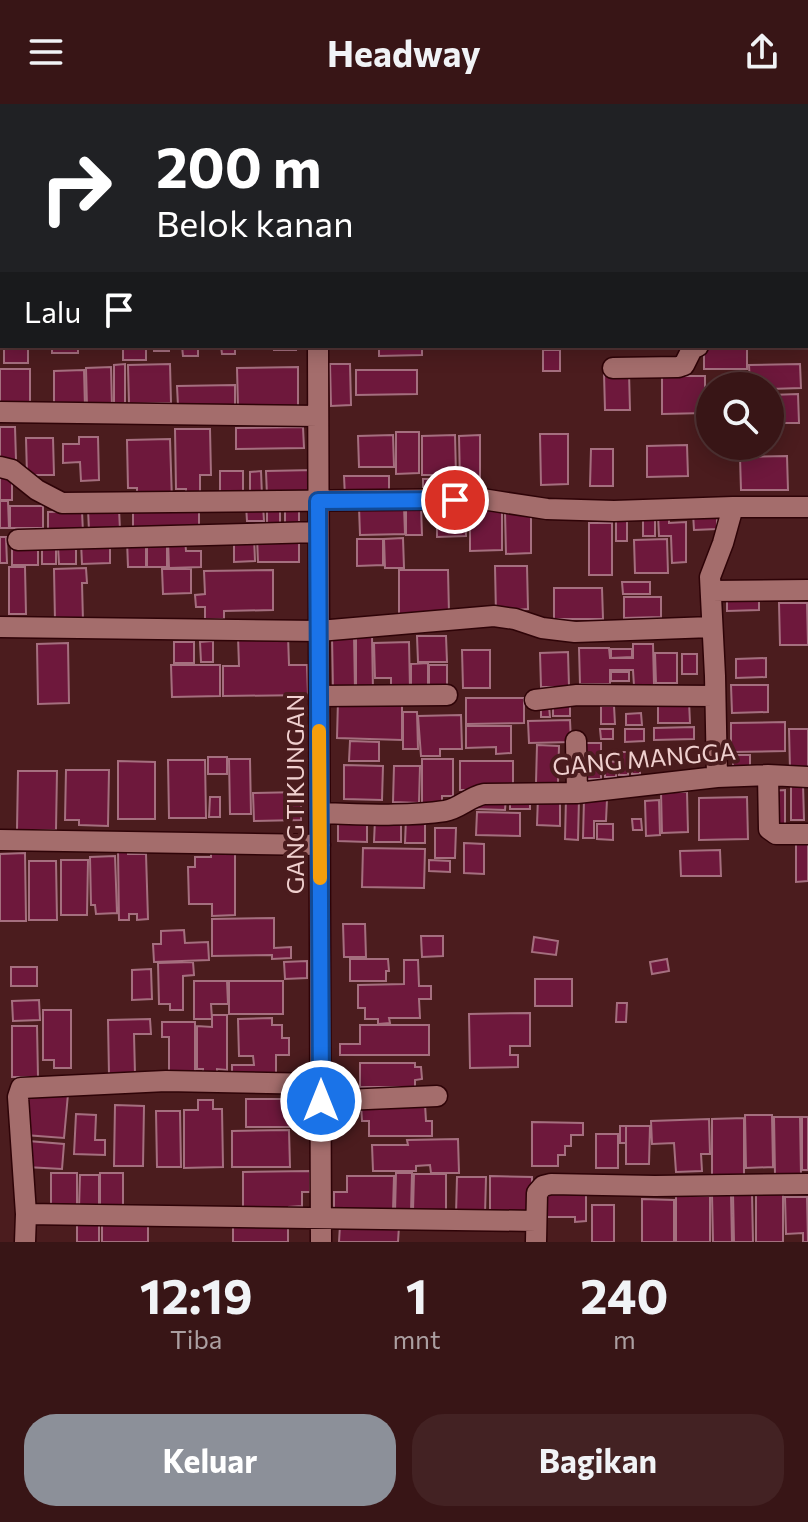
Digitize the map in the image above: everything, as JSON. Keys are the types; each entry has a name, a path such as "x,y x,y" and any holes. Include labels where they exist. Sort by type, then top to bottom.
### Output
{"street":[{"name":"GANG TIKUNGAN","path":"318,348 321,1242"},
{"path":"613,368 678,367 684,365 694,348"},
{"path":"0,412 318,418"},
{"path":"0,467 12,470 37,490 62,503 482,499 547,509 600,511 808,507"},
{"path":"717,777 710,577 733,507"},
{"path":"18,540 318,532"},
{"path":"711,591 808,590"},
{"path":"0,627 319,631 494,616 542,628 575,632 712,627"},
{"path":"319,696 447,695"},
{"path":"535,700 577,695 715,696"},
{"path":"576,741 577,793"},
{"path":"768,775 769,829 776,834 808,834"},
{"name":"GANG MANGGA","path":"320,813 424,814 453,810 484,794 577,793 717,777 808,777"},
{"path":"0,840 320,845"},
{"path":"25,1242 18,1097 24,1087 166,1081 321,1092 437,1096"},
{"path":"26,1214 321,1217 536,1232 537,1193 543,1186 551,1184 808,1184"}],"building":[{"path":"4,348 28,348 28,363 4,363"},
{"path":"52,348 78,348 78,353 52,353"},
{"path":"123,348 146,348 146,360 123,360"},
{"path":"154,348 169,348 169,351 154,351"},
{"path":"182,348 198,348 198,356 183,356"},
{"path":"221,348 235,348 235,354 222,354"},
{"path":"274,348 296,348 296,350"},
{"path":"379,348 422,348 422,355 379,356"},
{"path":"704,348 747,348 747,369 704,369"},
{"path":"543,350 560,350 560,371 543,371"},
{"path":"125,364 125,403 114,403 114,365"},
{"path":"170,364 171,403 129,404 128,365"},
{"path":"330,364 350,364 351,405 331,406"},
{"path":"800,364 801,388 784,389 784,372 749,372 749,365"},
{"path":"111,367 112,407 87,407 86,368"},
{"path":"298,367 298,406 238,407 237,368"},
{"path":"0,369 30,369 30,402 0,402"},
{"path":"84,370 85,408 54,409 54,371"},
{"path":"356,370 417,370 417,394 356,395"},
{"path":"629,372 630,410 605,410 604,373"},
{"path":"662,376 696,376 696,413 662,414"},
{"path":"235,385 235,405 178,406 177,386"},
{"path":"784,394 798,394 799,423 784,423"},
{"path":"0,427 15,427 16,460 0,460"},
{"path":"303,427 304,448 236,449 236,428"},
{"path":"175,429 210,429 211,475 200,475 200,493 176,489"},
{"path":"396,432 419,432 419,473 396,474"},
{"path":"540,434 568,434 568,484 541,485"},
{"path":"393,435 394,467 359,467 358,436"},
{"path":"455,435 456,475 422,475 422,436"},
{"path":"480,435 480,481 460,482 459,436"},
{"path":"79,437 98,437 99,480 81,481 80,462 63,463 63,444 79,444"},
{"path":"26,438 53,438 54,475 27,475"},
{"path":"170,439 172,501 137,502 137,488 128,488 127,440"},
{"path":"687,445 688,476 647,477 647,446"},
{"path":"591,449 613,449 613,486 590,486"},
{"path":"787,456 788,490 741,490 740,460 784,460"},
{"path":"0,470 12,470 12,500 0,500"},
{"path":"314,470 314,495 267,496 266,471"},
{"path":"220,471 243,471 243,499 220,499"},
{"path":"261,471 262,496 250,496 250,472"},
{"path":"344,476 389,476 389,496 345,497"},
{"path":"423,479 434,479 434,488 423,488"},
{"path":"0,501 8,501 9,528 0,528"},
{"path":"246,505 263,505 264,521 247,521"},
{"path":"280,505 280,525 267,525 267,506"},
{"path":"285,505 299,505 299,526 285,526"},
{"path":"406,505 421,505 422,535 406,535"},
{"path":"10,506 43,506 43,528 10,528"},
{"path":"199,506 199,528 133,529 133,507"},
{"path":"404,506 405,534 360,535 359,507"},
{"path":"465,508 466,536 437,537 437,509"},
{"path":"88,509 119,509 120,530 89,531"},
{"path":"470,510 502,510 502,550 470,551"},
{"path":"531,510 531,553 506,554 505,511"},
{"path":"82,511 83,533 48,534 48,512"},
{"path":"717,512 717,529 694,530 693,513"},
{"path":"643,514 655,514 655,536 643,536"},
{"path":"658,515 669,515 669,523 686,522 686,562 672,563 671,536 659,536"},
{"path":"616,518 627,518 627,541 616,541"},
{"path":"589,523 612,523 612,575 589,575"},
{"path":"0,537 6,537 7,563 0,563"},
{"path":"234,537 254,537 255,561 234,562"},
{"path":"257,537 299,537 299,562 258,562"},
{"path":"403,538 404,568 385,568 384,539"},
{"path":"147,539 167,539 167,567 147,567"},
{"path":"185,539 186,551 201,551 201,567 169,568 168,540"},
{"path":"357,539 383,539 383,565 357,566"},
{"path":"667,539 668,573 635,573 634,540"},
{"path":"127,540 146,540 146,567 128,567"},
{"path":"42,541 56,541 56,564 42,564"},
{"path":"110,541 110,563 82,564 81,542"},
{"path":"38,545 38,565 12,565 12,546"},
{"path":"58,546 76,546 76,564 59,564"},
{"path":"495,566 527,566 528,609 496,615"},
{"path":"9,567 25,567 26,614 9,614"},
{"path":"86,568 87,583 82,583 83,621 55,621 54,569"},
{"path":"162,569 191,569 191,593 163,594"},
{"path":"273,570 273,610 224,611 224,619 205,619 205,607 196,607 195,595 205,594 204,571"},
{"path":"399,570 448,570 449,614 399,614"},
{"path":"622,582 650,582 650,594 623,594"},
{"path":"554,588 602,588 603,619 554,619"},
{"path":"759,591 759,610 727,611 727,592"},
{"path":"624,597 661,597 661,617 624,618"},
{"path":"779,603 807,603 808,645 780,645"},
{"path":"288,635 289,665 307,665 308,695 223,696 223,666 239,666 238,636"},
{"path":"354,635 355,691 333,692 332,636"},
{"path":"372,636 373,691 356,691 356,637"},
{"path":"417,636 446,636 447,662 418,662"},
{"path":"213,641 213,662 201,662 200,642"},
{"path":"174,642 194,642 194,663 174,663"},
{"path":"409,642 410,689 391,690 391,678 375,678 374,643"},
{"path":"68,643 69,703 38,704 37,644"},
{"path":"633,644 653,644 654,685 634,686 633,670 610,670 610,684 580,684 579,648 609,648 610,658 633,658"},
{"path":"611,649 632,649 632,657 611,658"},
{"path":"462,650 490,650 490,688 463,688"},
{"path":"568,652 569,687 541,687 540,653"},
{"path":"655,653 677,653 677,683 656,683"},
{"path":"682,654 697,654 697,674 682,674"},
{"path":"766,658 766,677 736,678 736,659"},
{"path":"428,663 428,691 411,692 411,664"},
{"path":"171,665 220,665 220,696 172,697"},
{"path":"429,665 447,665 447,691 429,691"},
{"path":"611,672 629,672 629,681 611,681"},
{"path":"731,685 768,685 768,712 732,713"},
{"path":"466,698 524,698 524,723 466,724"},
{"path":"338,700 402,701 402,740 337,738"},
{"path":"658,701 689,701 690,723 658,723"},
{"path":"541,706 549,706 550,717 541,717"},
{"path":"553,706 570,706 570,716 553,716"},
{"path":"601,706 614,706 615,724 601,724"},
{"path":"403,712 417,712 418,749 403,749"},
{"path":"641,713 642,725 626,725 626,714"},
{"path":"461,715 462,749 440,749 440,756 421,756 418,716"},
{"path":"570,720 571,742 529,743 528,721"},
{"path":"785,722 785,751 731,752 731,723"},
{"path":"466,726 511,726 511,753 496,754 496,747 466,748"},
{"path":"694,727 694,739 654,740 654,728"},
{"path":"600,729 613,729 613,739 601,739"},
{"path":"625,729 644,729 644,741 625,742"},
{"path":"789,729 808,729 808,769 790,769"},
{"path":"350,741 379,742 379,761 349,761"},
{"path":"584,743 601,743 601,779 583,779"},
{"path":"537,745 559,746 558,783 536,783"},
{"path":"620,752 629,752 628,775 619,775"},
{"path":"733,755 750,755 750,767 733,768"},
{"path":"208,757 227,757 227,774 208,774"},
{"path":"229,759 250,759 251,814 230,814"},
{"path":"422,759 453,759 453,796 442,796 442,806 422,806"},
{"path":"632,759 640,759 640,774 632,774"},
{"path":"168,760 205,760 206,818 169,818"},
{"path":"118,761 155,762 155,819 118,819"},
{"path":"460,761 513,761 513,790 460,790"},
{"path":"605,761 617,762 616,777 605,777"},
{"path":"344,765 383,766 382,800 344,799"},
{"path":"394,766 420,766 419,803 393,802"},
{"path":"66,770 109,770 108,826 79,825 79,820 65,820"},
{"path":"18,771 57,771 56,830 17,830"},
{"path":"791,783 803,783 804,820 791,820"},
{"path":"785,790 785,825 771,825 770,791"},
{"path":"301,792 301,820 254,821 253,793"},
{"path":"661,792 687,792 688,832 662,833"},
{"path":"476,796 506,797 505,810 475,809"},
{"path":"510,796 530,796 530,809 510,809"},
{"path":"538,796 560,796 560,826 537,825"},
{"path":"210,797 220,797 220,817 209,817"},
{"path":"747,797 748,839 699,840 699,798"},
{"path":"566,798 579,798 578,840 565,839"},
{"path":"584,799 607,799 606,821 594,821 594,838 583,838"},
{"path":"659,800 660,835 646,836 645,801"},
{"path":"477,812 520,813 520,836 476,835"},
{"path":"338,817 367,818 367,842 338,841"},
{"path":"406,818 425,818 425,843 405,843"},
{"path":"375,819 401,820 401,842 374,842"},
{"path":"632,819 641,819 642,830 633,830"},
{"path":"597,824 613,824 613,840 597,839"},
{"path":"435,828 456,828 455,858 435,858"},
{"path":"796,839 808,839 808,881 796,882"},
{"path":"464,843 484,844 484,874 464,873"},
{"path":"235,845 235,915 212,916 212,904 189,904 188,867 195,867 195,857 211,857 211,846"},
{"path":"363,848 425,849 424,888 362,887"},
{"path":"118,849 128,849 128,854 146,854 148,919 137,920 137,914 129,914 129,920 119,920"},
{"path":"720,850 721,876 681,876 680,851"},
{"path":"25,853 26,921 0,921 0,854"},
{"path":"115,856 117,913 96,914 95,905 91,905 90,857"},
{"path":"61,860 88,860 87,915 61,915"},
{"path":"429,860 450,861 450,872 429,871"},
{"path":"29,861 56,861 57,920 29,920"},
{"path":"274,918 274,948 291,947 291,958 272,959 272,955 212,956 212,919"},
{"path":"343,924 365,924 366,957 344,957"},
{"path":"184,930 185,943 208,942 209,960 154,962 153,944 161,944 161,931"},
{"path":"421,936 443,936 443,956 422,957"},
{"path":"534,937 558,941 556,955 532,952"},
{"path":"350,959 388,959 386,981 350,981"},
{"path":"667,959 669,971 652,974 650,962"},
{"path":"404,960 418,960 419,986 431,986 431,999 419,999 420,1018 389,1018 390,1023 378,1024 378,1019 365,1019 365,1008 358,1008 358,985 404,984"},
{"path":"307,961 307,978 285,979 284,962"},
{"path":"193,962 194,975 183,976 183,1010 170,1010 170,1004 159,1004 158,963"},
{"path":"11,967 37,967 37,986 11,986"},
{"path":"151,969 152,999 132,1000 132,970"},
{"path":"535,979 572,979 572,1006 535,1006"},
{"path":"194,981 227,981 228,1004 211,1004 212,1019 194,1019"},
{"path":"229,981 283,981 283,1014 229,1014"},
{"path":"39,1000 40,1020 13,1021 12,1001"},
{"path":"617,1003 627,1003 626,1022 616,1022"},
{"path":"43,1010 71,1010 71,1068 54,1068 54,1060 43,1060"},
{"path":"530,1013 530,1046 510,1046 510,1055 518,1055 518,1067 470,1068 469,1014"},
{"path":"212,1015 227,1015 227,1070 217,1069 217,1078 203,1078 203,1069 197,1069 197,1026 212,1027"},
{"path":"272,1018 272,1025 282,1025 282,1038 289,1038 289,1055 276,1055 276,1078 232,1078 232,1065 254,1065 253,1056 239,1056 238,1019"},
{"path":"150,1019 151,1034 134,1034 135,1074 109,1075 108,1020"},
{"path":"162,1022 195,1022 195,1072 169,1072 169,1037 162,1037"},
{"path":"360,1025 429,1025 429,1055 340,1055 340,1044 360,1044"},
{"path":"12,1026 37,1026 38,1077 12,1077"},
{"path":"360,1063 415,1063 415,1067 421,1067 422,1079 415,1080 415,1087 360,1087"},
{"path":"28,1091 68,1094 64,1138 25,1135"},
{"path":"246,1099 299,1099 299,1127 246,1127"},
{"path":"198,1100 213,1100 213,1109 222,1109 223,1167 184,1168 184,1110 198,1110"},
{"path":"425,1104 426,1121 432,1121 432,1136 369,1136 369,1121 362,1121 361,1105"},
{"path":"115,1105 144,1106 143,1166 114,1166"},
{"path":"156,1111 180,1111 181,1167 157,1167"},
{"path":"76,1114 96,1115 95,1140 105,1140 105,1155 74,1154"},
{"path":"745,1115 772,1115 773,1167 746,1168"},
{"path":"774,1117 800,1117 801,1175 775,1175"},
{"path":"802,1117 808,1117 808,1170 802,1170"},
{"path":"744,1118 744,1177 712,1177 712,1119"},
{"path":"709,1119 710,1154 701,1154 702,1171 676,1172 674,1143 652,1144 651,1121"},
{"path":"532,1122 583,1123 583,1135 571,1135 571,1146 565,1146 565,1155 558,1155 558,1166 532,1166"},
{"path":"620,1126 626,1126 626,1143 620,1143"},
{"path":"626,1126 650,1126 649,1164 626,1164"},
{"path":"289,1130 290,1167 232,1167 232,1131"},
{"path":"596,1134 618,1134 618,1168 596,1168"},
{"path":"458,1139 459,1173 431,1173 430,1165 416,1166 416,1171 373,1171 372,1145 408,1145 407,1140"},
{"path":"28,1141 64,1144 62,1169 26,1167"},
{"path":"310,1171 310,1192 302,1192 302,1206 289,1207 289,1212 243,1212 243,1172"},
{"path":"51,1173 77,1173 77,1208 51,1208"},
{"path":"100,1173 123,1173 123,1209 100,1208"},
{"path":"396,1173 412,1173 411,1212 395,1212"},
{"path":"414,1174 446,1174 446,1212 413,1211"},
{"path":"80,1175 99,1175 99,1208 79,1208"},
{"path":"347,1176 394,1176 393,1210 334,1209 334,1192 347,1192"},
{"path":"490,1176 532,1177 532,1215 490,1214"},
{"path":"457,1177 486,1177 485,1215 456,1215"},
{"path":"547,1189 586,1189 586,1221 575,1222 575,1217 547,1217"},
{"path":"756,1190 783,1190 783,1242 756,1242"},
{"path":"733,1193 752,1193 753,1242 734,1242"},
{"path":"712,1195 731,1195 732,1242 713,1242"},
{"path":"676,1196 710,1196 710,1242 676,1242"},
{"path":"785,1197 807,1197 808,1242 803,1242 803,1233 786,1234"},
{"path":"642,1199 674,1200 674,1242 642,1242"},
{"path":"592,1205 614,1205 614,1242 592,1242"},
{"path":"102,1218 148,1218 148,1242 102,1242"},
{"path":"77,1219 99,1219 99,1242 77,1242"},
{"path":"233,1220 288,1223 288,1242 233,1242"},
{"path":"340,1225 399,1226 398,1242 339,1242"}],"slow traffic":[{"path":"319,731 320,878"}],"route":[{"path":"321,1101 318,501 455,500"}]}
